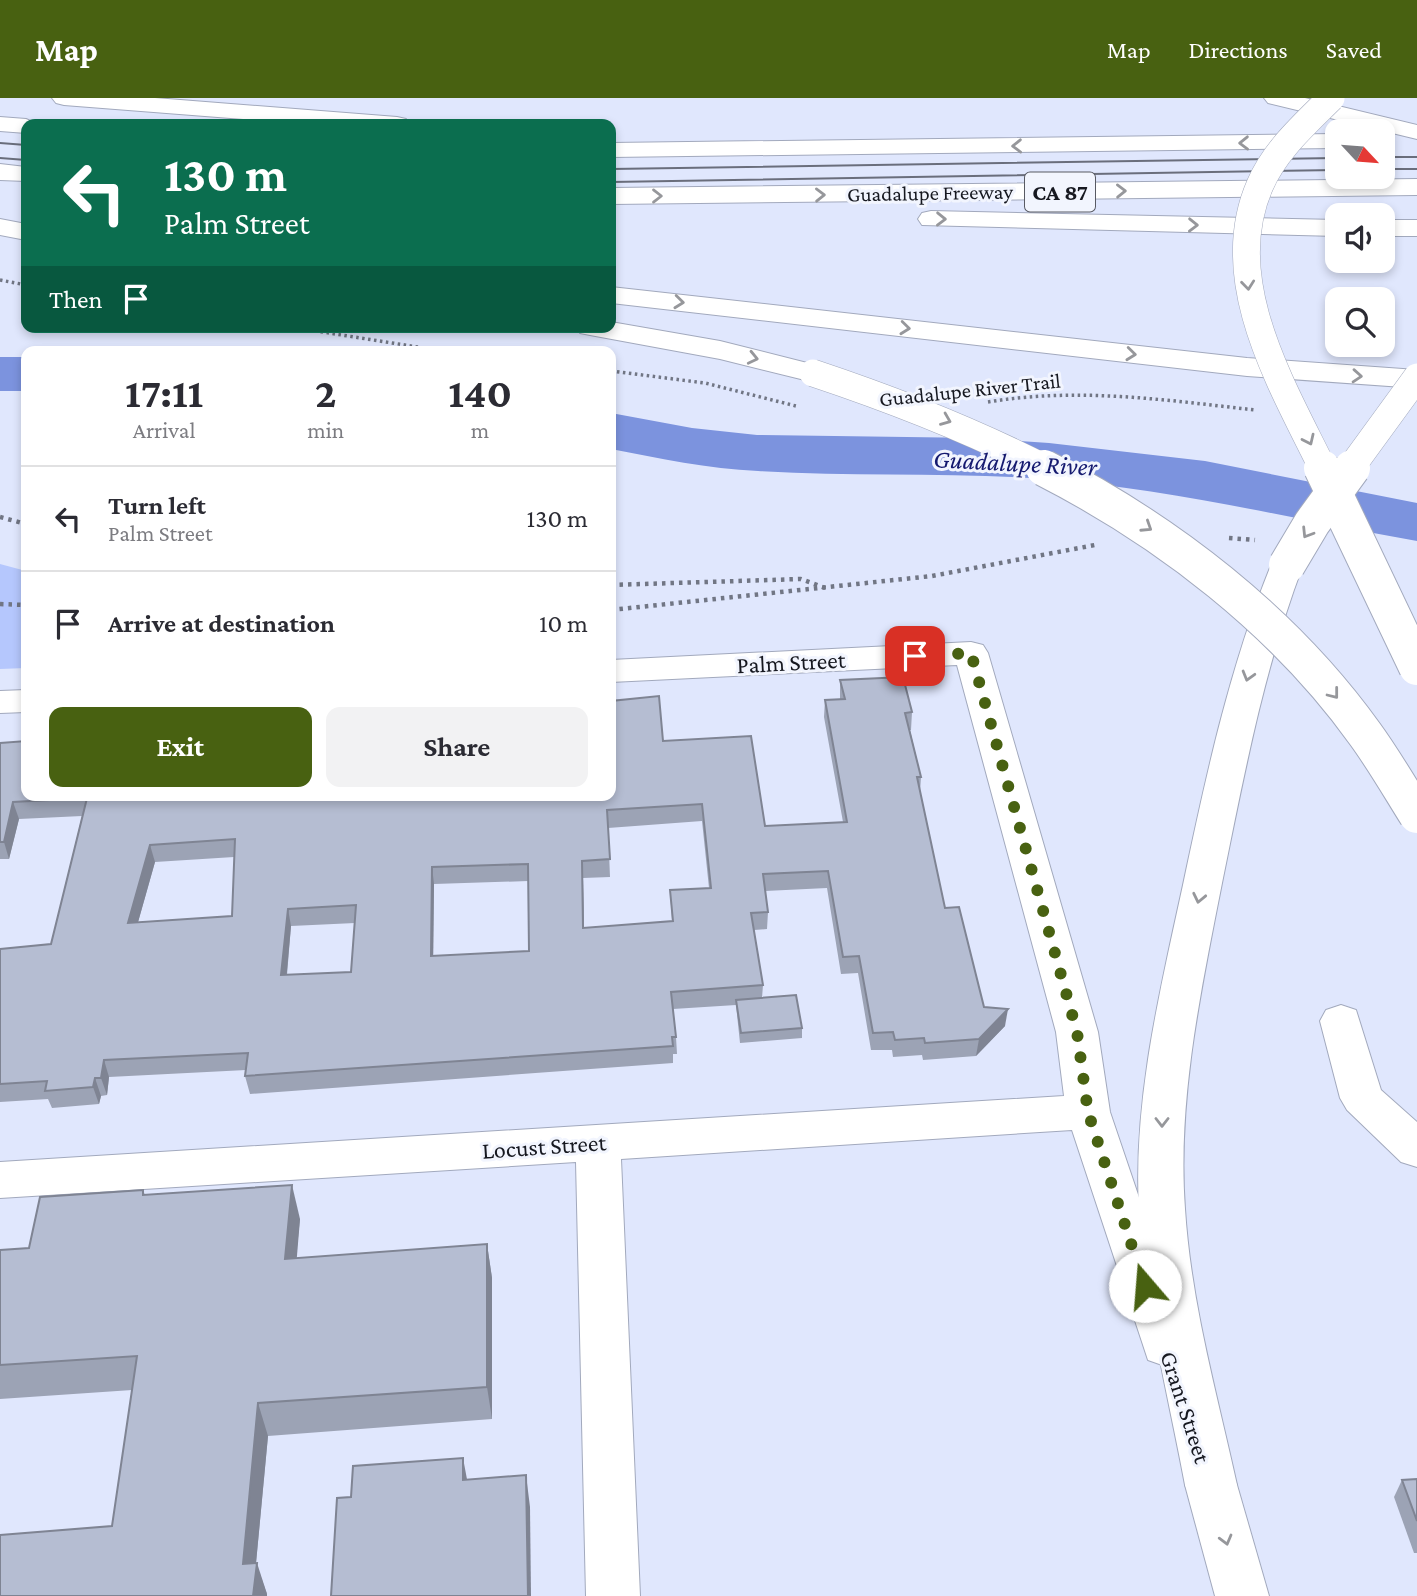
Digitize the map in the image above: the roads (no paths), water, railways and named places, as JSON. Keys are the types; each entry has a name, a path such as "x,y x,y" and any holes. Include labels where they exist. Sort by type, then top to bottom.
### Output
{"main road":[{"path":"64,98 333,119"},
{"path":"1276,98 1417,132"},
{"path":"1331,98 1294,132 1264,177 1247,236 1249,298 1275,369 1417,667"},
{"path":"0,124 21,126"},
{"path":"616,137 716,150"},
{"path":"1395,141 1417,140"},
{"name":"Guadalupe Freeway","path":"616,150 1325,141"},
{"path":"0,172 21,174"},
{"name":"Guadalupe Freeway","path":"616,196 1417,187"},
{"path":"703,197 822,216 1325,228"},
{"path":"0,219 21,222"},
{"path":"0,227 21,231"},
{"path":"1395,228 1417,228"},
{"path":"616,296 1247,367 1417,378"},
{"path":"616,332 720,350 813,373 916,407 1015,450 1064,475 1158,534 1244,601 1326,684 1382,756 1417,815"},
{"path":"1211,1485 1166,1255 1163,1109 1169,1046 1237,712 1270,606 1276,553 1312,523 1417,378"},
{"name":"Grant Street","path":"971,653 1077,1032 1088,1112 1211,1485 1242,1596"},
{"name":"Palm Street","path":"616,671 971,653"},
{"path":"0,702 21,701"},
{"path":"1341,1021 1362,1098 1417,1149"},
{"name":"Locust Street","path":"0,1180 1088,1112"},
{"path":"598,1142 613,1596"}],"waterway":[{"name":"Guadalupe River","path":"0,374 21,374"},
{"name":"Guadalupe River","path":"616,432 692,446 757,453 979,456 1049,461 1205,480 1295,500 1417,522"}],"tram line":[{"path":"0,143 21,145"},
{"path":"1395,157 1417,157"},
{"path":"0,158 21,160"},
{"path":"616,169 1325,158"},
{"path":"1395,169 1417,169"},
{"path":"616,182 1325,170"}]}
